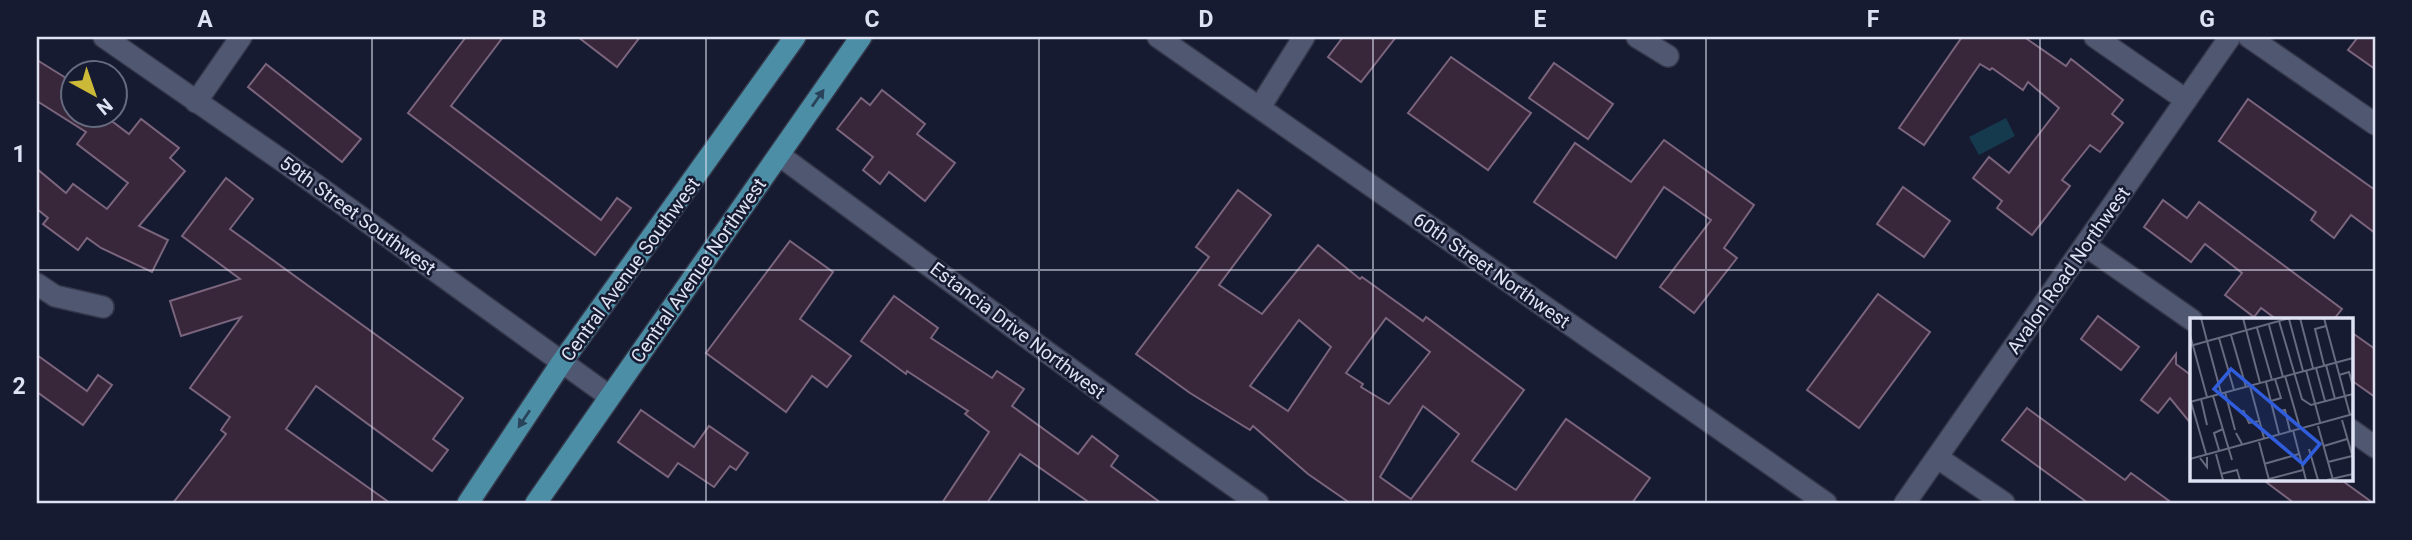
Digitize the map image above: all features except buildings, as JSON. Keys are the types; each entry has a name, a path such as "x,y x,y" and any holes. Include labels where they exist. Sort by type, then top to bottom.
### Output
{"main road":[{"name":"Central Avenue Southwest","path":"468,503 562,362 796,37"},
{"name":"Central Avenue Northwest","path":"536,503 861,37"}],"street":[{"name":"59th Street Southwest","path":"104,37 610,396"},
{"path":"197,102 241,37"},
{"name":"60th Street Northwest","path":"1158,37 1826,503"},
{"path":"1259,107 1304,37"},
{"path":"1637,37 1668,56"},
{"path":"2095,37 2186,100"},
{"name":"Avalon Road Northwest","path":"1905,503 2230,37"},
{"path":"2249,37 2375,124"},
{"name":"Estancia Drive Northwest","path":"779,155 996,312 1069,371 1258,503"},
{"path":"2086,246 2190,319"},
{"path":"37,284 55,296 103,307"},
{"path":"2352,431 2375,447"},
{"path":"1938,458 2004,503"}],"water":[{"path":"2006,118 2015,136 1979,155 1969,137"}]}
